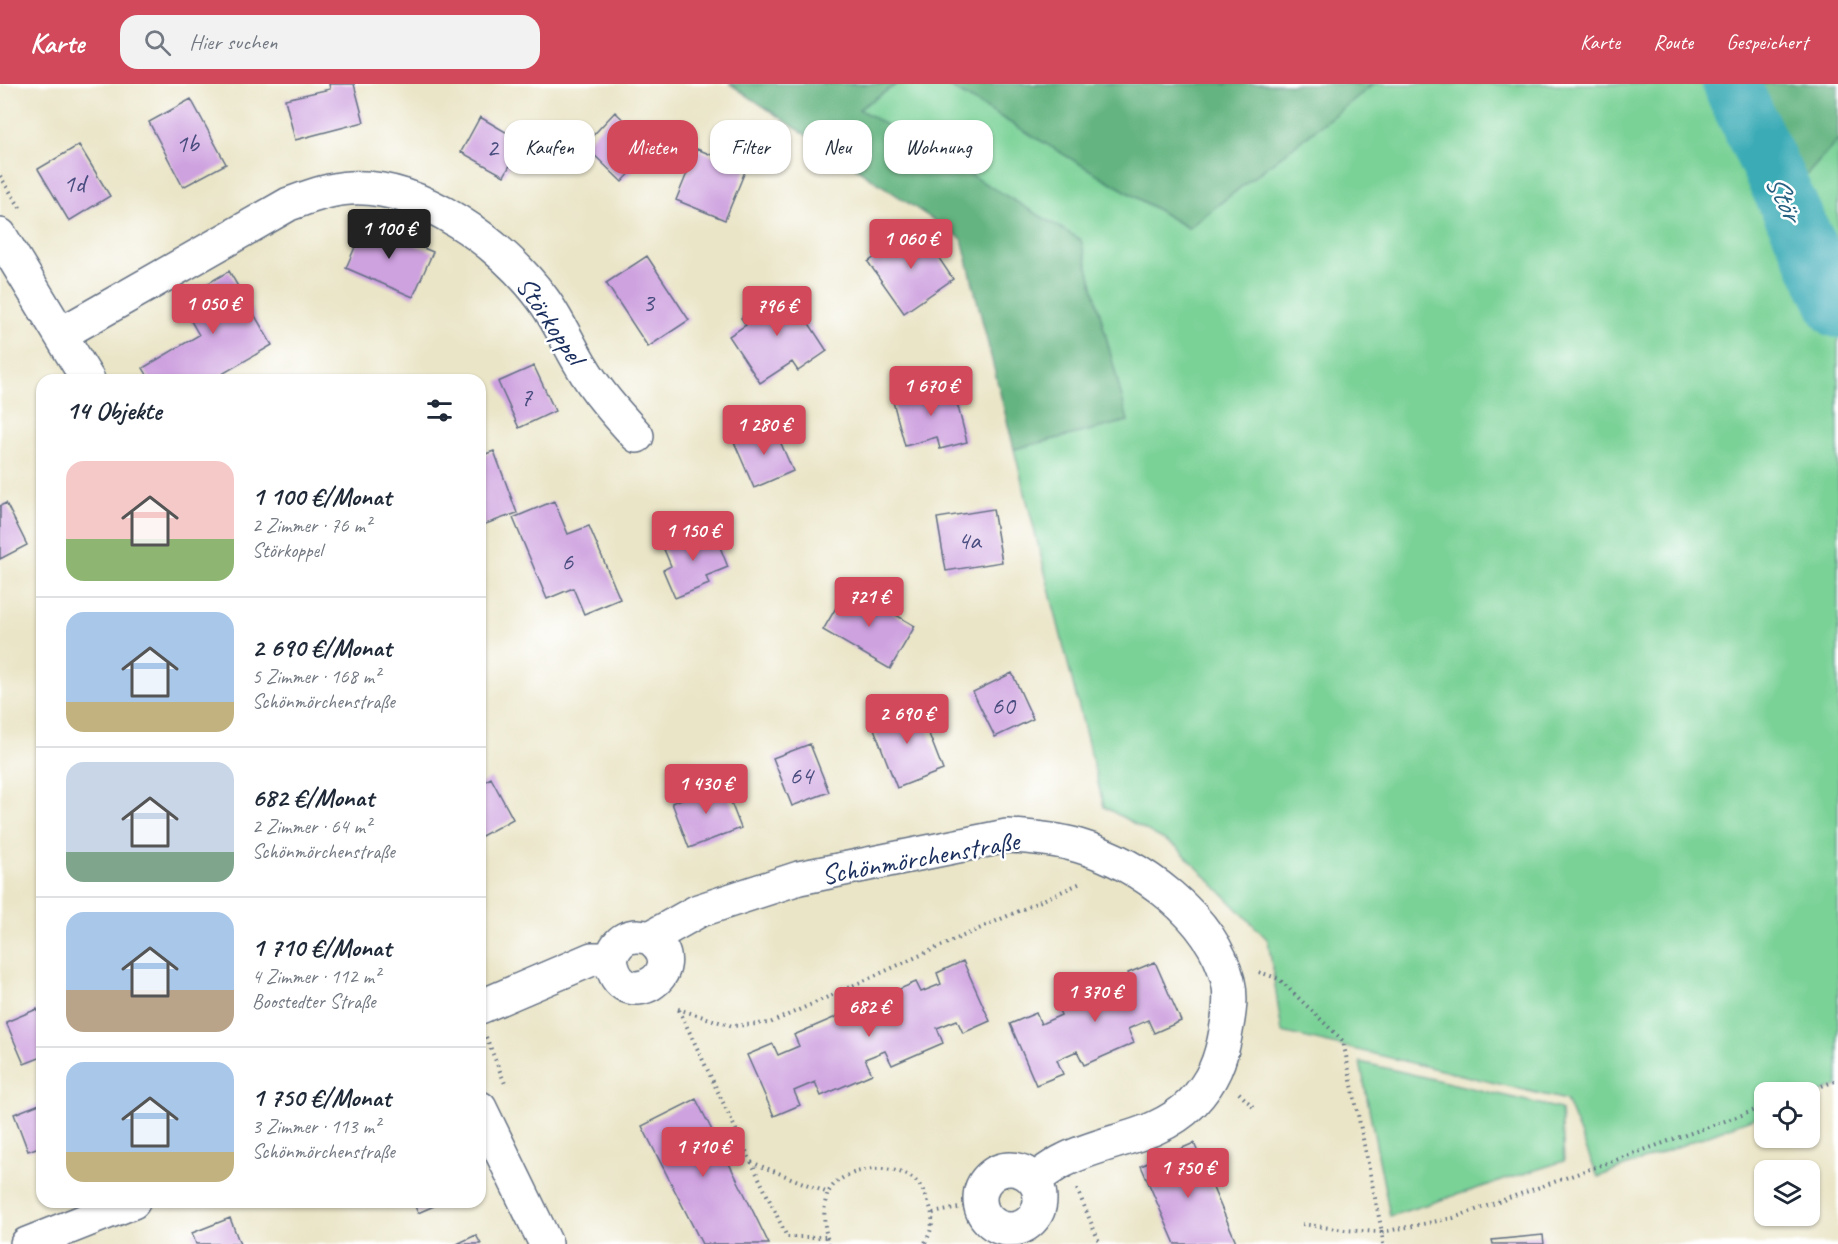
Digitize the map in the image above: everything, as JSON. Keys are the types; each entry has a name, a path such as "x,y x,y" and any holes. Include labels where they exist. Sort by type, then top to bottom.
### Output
{"street":[{"name":"Störkoppel","path":"61,334 289,204 322,192 351,188 379,190 431,207 462,224 522,274 542,298 564,331 581,366 607,403 637,436"},
{"path":"0,235 84,374"},
{"name":"Schönmörchenstraße","path":"611,959 615,947 627,936 638,934 650,938 698,911 799,878 970,842 1007,836 1038,837 1079,846 1123,864 1166,893 1200,926 1220,959 1228,982 1230,1011 1215,1074 1192,1104 1173,1119 1065,1160 1034,1180"},
{"path":"486,1004 592,959 611,959 612,971 626,986 638,988 649,986 661,974 664,964 663,952 650,938"},
{"path":"486,1120 546,1244"},
{"path":"1008,1168 1023,1171 1034,1180 1041,1193 1040,1209 1030,1223 1014,1230 997,1228 985,1217 979,1204 981,1188 991,1175 1008,1168"},
{"path":"27,1244 118,1208"}],"path":[{"path":"678,1009 732,1026 770,1023 1123,864"},
{"path":"1220,959 1280,979 1343,1041 1383,1244"},
{"path":"661,974 787,1237 827,1237"},
{"path":"1820,1087 1838,1080"},
{"path":"1302,1224 1382,1232 1453,1218 1754,1111"},
{"path":"1065,1160 1100,1244"},
{"path":"751,1162 828,1193"},
{"path":"829,1244 825,1216 828,1193 844,1177 867,1169 890,1170 911,1177 924,1191 933,1214 930,1235 924,1244"},
{"path":"933,1214 979,1204"}],"green space":[{"path":"730,84 897,84 859,109 884,124 884,174 969,174 1081,240 1128,421 1014,449 962,239 865,174 872,174 872,120 803,120 803,133 791,125 791,120 784,120"},
{"path":"897,84 945,84 1188,228 1374,84 1731,84 1786,198 1838,140 1838,1086 1820,1093 1820,1082 1754,1082 1754,1118 1598,1177 1566,1100 1282,1032 1268,940 1177,847 1104,807 1014,449 1128,421 914,174 993,174 993,120 884,120 884,139 872,125 872,120 868,120 858,109"},
{"path":"945,84 1374,84 1188,228"},
{"path":"1731,84 1838,84 1838,140 1786,198"},
{"path":"1360,1062 1561,1109 1564,1161 1390,1216"}],"building":[{"path":"329,84 354,84 364,122 295,140 285,99 330,89"},
{"path":"191,99 226,164 183,187 149,122"},
{"path":"615,112 624,120 607,120"},
{"path":"480,117 504,131 505,174 504,176 461,152"},
{"path":"607,121 607,167 595,156 595,133"},
{"path":"79,145 110,196 69,221 38,169"},
{"path":"698,149 710,154 710,174 744,174 725,220 676,200 687,174 698,174"},
{"path":"614,174 630,174 622,182"},
{"path":"365,224 433,252 413,297 346,268"},
{"path":"918,227 953,279 904,313 868,262"},
{"path":"647,256 689,320 648,347 606,283"},
{"path":"229,271 272,345 222,374 146,374 143,368 199,335 179,300"},
{"path":"786,288 827,351 798,371 792,362 760,383 729,336 746,325 741,318"},
{"path":"534,366 555,411 519,428 498,382"},
{"path":"952,383 967,442 940,449 937,437 905,446 892,398"},
{"path":"773,425 793,471 754,488 734,442"},
{"path":"494,451 517,513 486,524 486,454"},
{"path":"554,501 568,534 589,526 620,599 584,614 573,588 547,599 513,518"},
{"path":"6,503 27,545 0,559 0,506"},
{"path":"993,509 1002,562 946,571 937,518"},
{"path":"712,527 728,567 706,576 709,584 675,598 663,570 671,566 663,547"},
{"path":"848,587 915,626 890,669 823,630"},
{"path":"1012,673 1033,719 995,737 973,692"},
{"path":"917,703 943,770 897,788 871,721"},
{"path":"810,744 829,792 792,806 773,758"},
{"path":"491,778 513,819 486,834 486,781"},
{"path":"723,782 741,828 689,848 672,803"},
{"path":"963,961 990,1021 963,1033 957,1020 937,1028 943,1043 892,1065 885,1051 865,1059 872,1074 821,1096 815,1082 794,1091 800,1105 774,1116 747,1055 773,1044 778,1055 799,1046 794,1035 845,1013 849,1024 869,1015 865,1004 916,982 921,992 941,984 937,973"},
{"path":"1155,962 1181,1021 1154,1033 1148,1020 1128,1029 1134,1043 1084,1065 1077,1051 1057,1060 1063,1074 1036,1085 1010,1024 1036,1013 1041,1024 1061,1015 1057,1005 1108,983 1112,993 1133,984 1128,973"},
{"path":"36,1009 36,1059 24,1064 6,1022"},
{"path":"696,1099 769,1244 702,1244 642,1126"},
{"path":"36,1105 36,1148 28,1151 14,1114"},
{"path":"1194,1143 1237,1244 1175,1244 1141,1166"},
{"path":"416,1208 429,1208 418,1213"},
{"path":"230,1218 240,1244 196,1244 192,1233"},
{"path":"476,1235 481,1244 457,1244"},
{"path":"1543,1235 1544,1244 1493,1244 1492,1240"}],"waterway":[{"name":"Stör","path":"1731,84 1838,309"}]}
